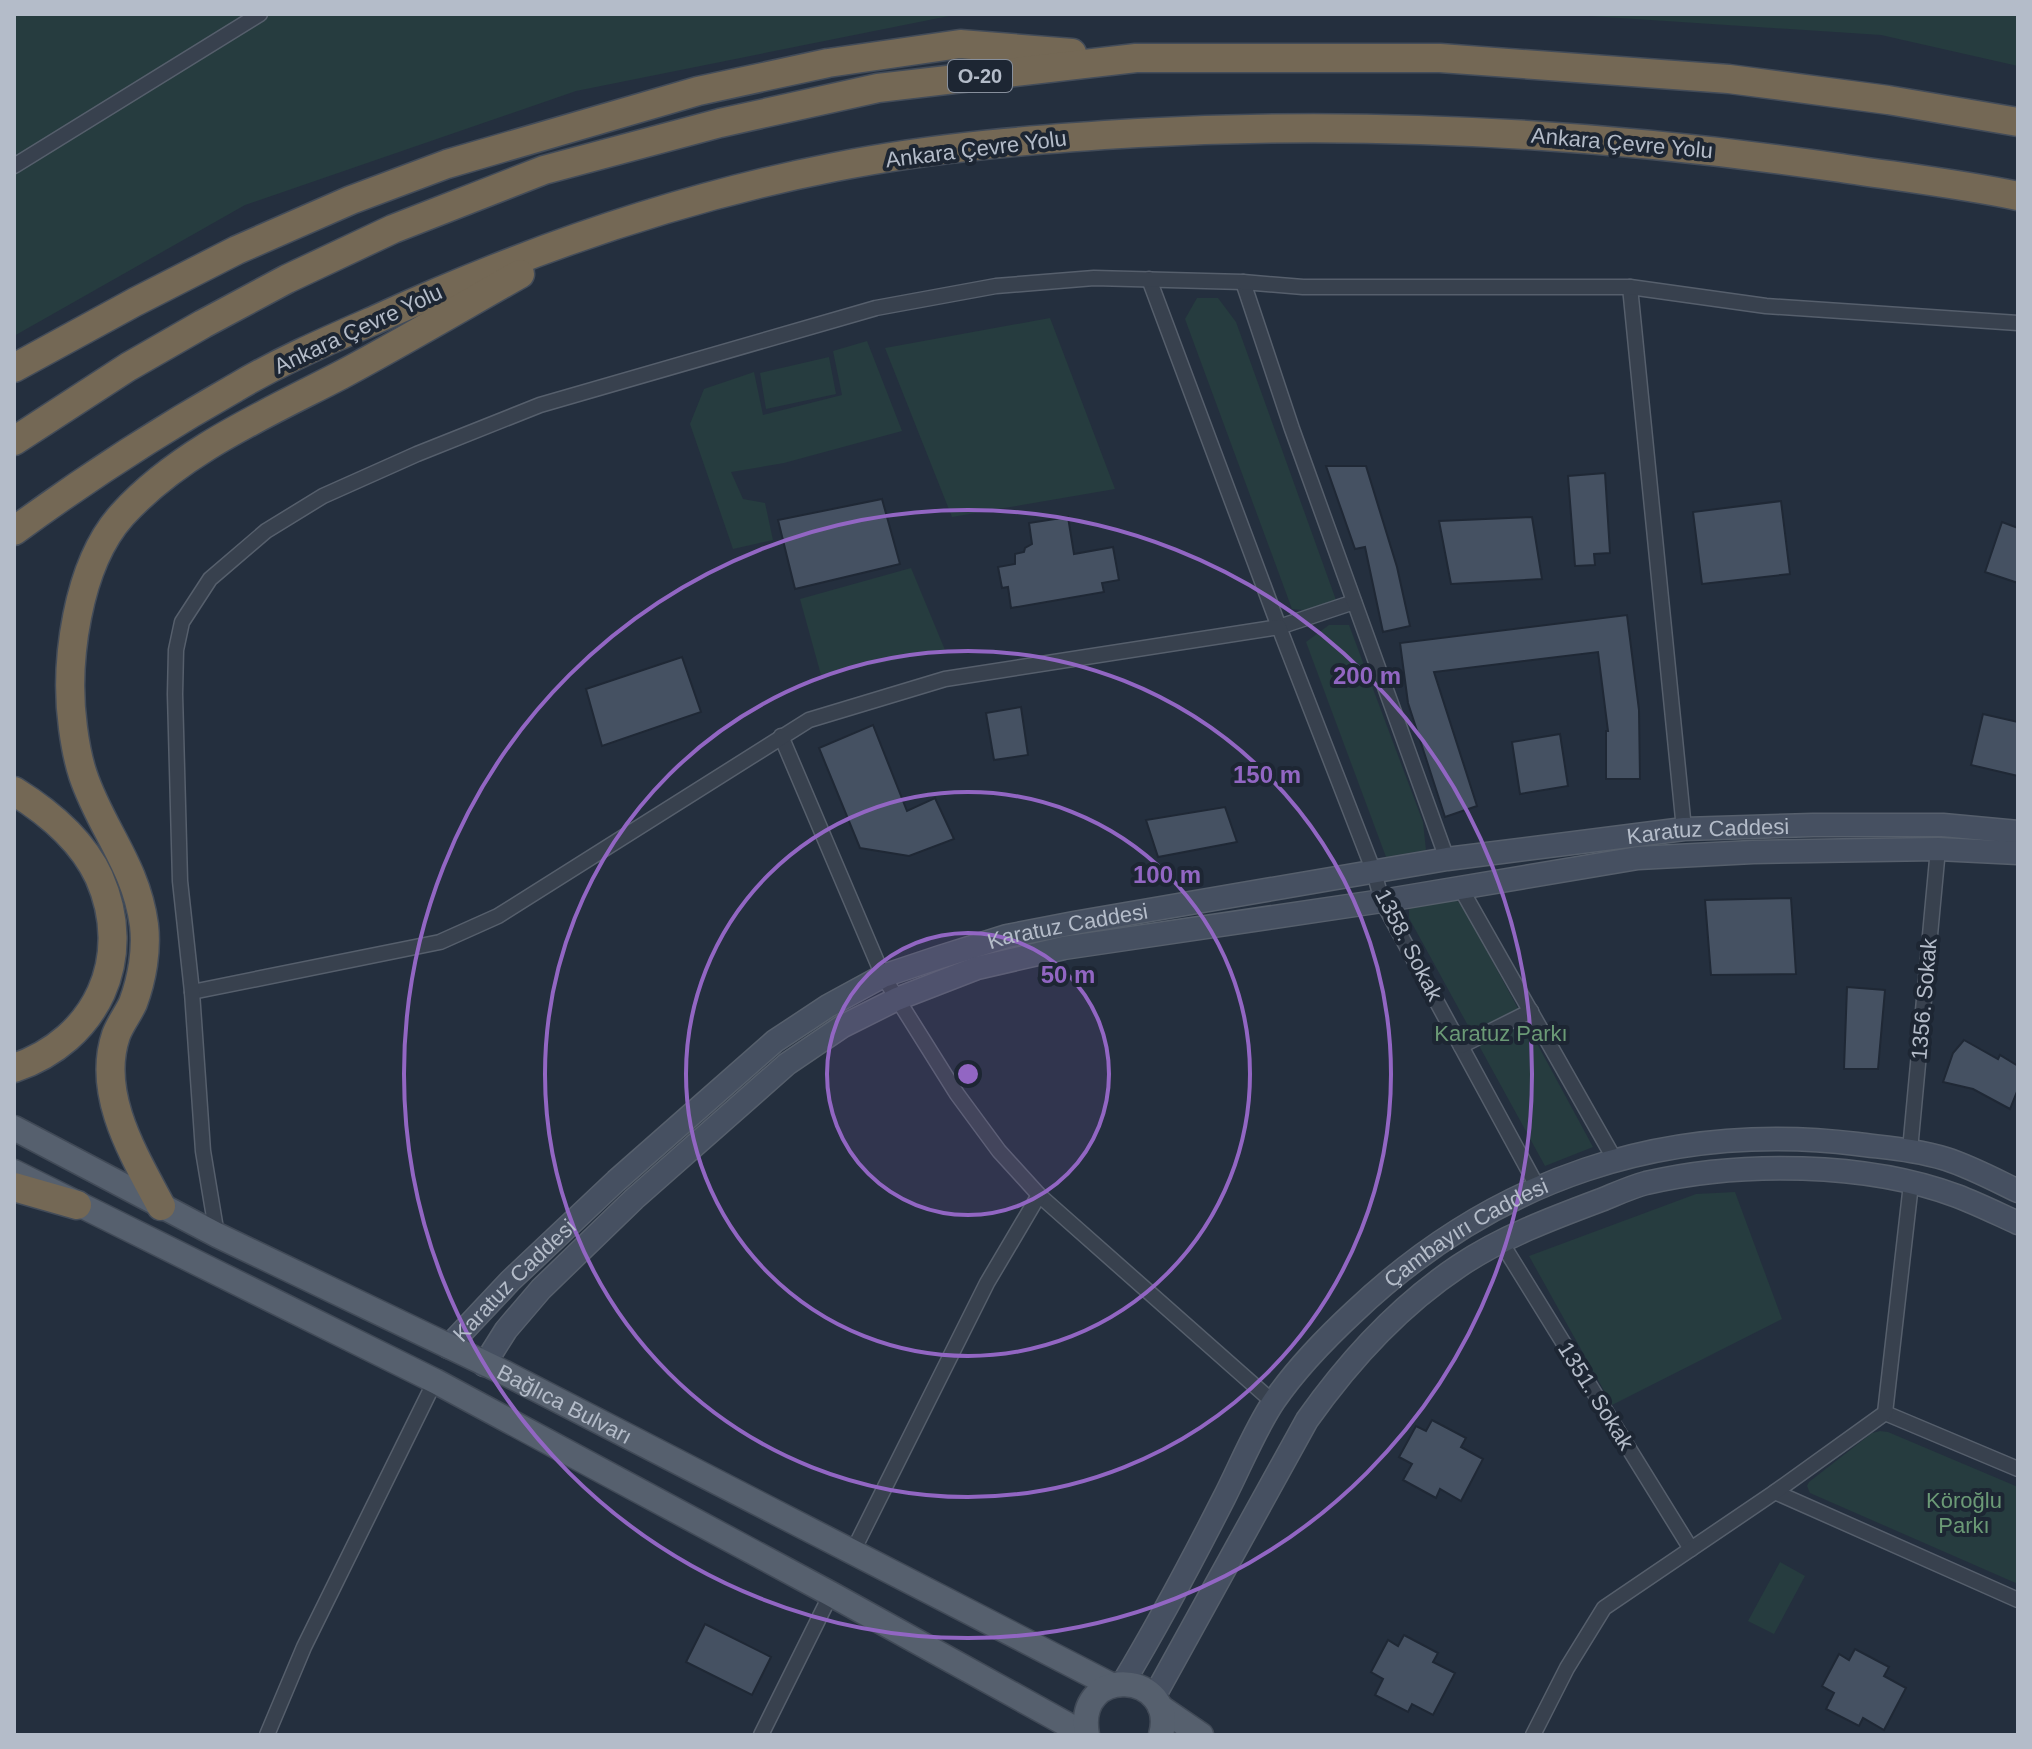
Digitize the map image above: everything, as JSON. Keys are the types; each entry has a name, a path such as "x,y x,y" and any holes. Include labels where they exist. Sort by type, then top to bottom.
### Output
{"highway":[{"path":"14,368 237,250 392,185 447,164 698,91 828,63 960,44 1136,58"},
{"name":"O-20","path":"14,441 128,367 287,279 393,229 544,170 720,123 878,88 1136,58 1440,58 1729,79 1888,100 2018,122"},
{"name":"Ankara Çevre Yolu","path":"14,531 168,426 251,379 422,298 603,228 722,193 865,162 1058,138 1201,130 1336,128 1471,132 1718,150 2018,196"},
{"path":"161,1206 118,1118 111,1069 116,1036 133,1003 143,970 145,928 137,886 83,775 70,695 71,650 80,602 94,561 121,516 166,476 230,433 370,359 603,228"},
{"path":"14,386 135,302"},
{"path":"14,791 44,810 73,839 98,874 110,907 113,933 110,967 99,1001 77,1031 43,1057 14,1068"},
{"path":"14,1187 77,1205"}],"main road":[{"name":"Bağlıca Bulvarı","path":"14,1128 217,1235 484,1365 852,1553 1117,1684 1145,1689 1157,1702"},
{"name":"Bağlıca Bulvarı","path":"14,1172 435,1381 1086,1735"},
{"path":"1086,1735 1086,1711 1092,1700 1100,1691 1117,1684"},
{"path":"1157,1702 1163,1719 1161,1735"},
{"path":"1157,1702 1201,1735"}],"street":[{"path":"14,166 260,14"},
{"path":"217,1235 203,1151 192,992 180,881 176,650 182,622 210,579 266,531 323,496 540,405 876,308 996,286 1094,278 1243,282 1303,287 1630,287 1781,307 2018,323"},
{"name":"1358. Sokak","path":"1149,279 1374,872 1382,901 1537,1186"},
{"path":"1243,282 1292,429 1447,859"},
{"path":"1630,287 1684,829"},
{"path":"192,992 440,942 468,931 510,908 809,720 945,679 1279,627 1354,602"},
{"path":"781,736 883,976 965,1105 999,1151 1039,1195 1273,1402"},
{"name":"Karatuz Caddesi","path":"448,1347 510,1281 616,1181 775,1041 828,1006 883,976 1007,936 1447,859 1684,829 1943,825 2018,832"},
{"name":"Karatuz Caddesi","path":"484,1365 506,1330 541,1289 787,1064 843,1026 897,999 977,968 1023,956 1638,858 1753,852 1938,849 2018,853"},
{"name":"1356. Sokak","path":"1910,1150 1938,849"},
{"path":"1460,887 1615,1160"},
{"path":"1461,1046 1531,1011"},
{"name":"Çambayırı Caddesi","path":"1117,1684 1166,1611 1273,1402 1336,1328 1405,1265 1470,1221 1537,1186 1615,1160 1686,1146 1755,1139 1827,1140 1910,1150 1948,1160 2018,1191"},
{"name":"Çambayırı Caddesi","path":"1157,1702 1307,1420 1332,1385 1359,1354 1417,1299 1457,1267 1501,1242 1645,1183 1722,1172 1789,1169 1837,1172 1911,1184 1956,1195 2018,1223"},
{"path":"1533,1735 1567,1668 1604,1608 1885,1413 1911,1184"},
{"path":"852,1553 987,1283 1039,1195"},
{"name":"1351. Sokak","path":"1501,1242 1691,1549"},
{"path":"267,1735 304,1647 435,1381"},
{"path":"1885,1413 2018,1469"},
{"path":"1775,1492 2018,1600"},
{"path":"761,1735 831,1594"}],"green space":[{"path":"14,14 959,14 576,91 245,205 14,336"},
{"path":"1559,14 2018,14 2018,66 1881,35"},
{"path":"1197,298 1218,298 1236,322 1336,600 1313,611 1292,609 1185,319"},
{"path":"1050,318 1115,489 952,517 885,348"},
{"path":"867,341 902,431 784,463 731,472 743,499 765,503 773,540 733,549 690,424 704,389 754,372 763,415 842,395 833,351"},
{"path":"829,357 836,394 766,409 760,373"},
{"path":"911,568 945,650 821,675 800,599"},
{"path":"1329,625 1349,625 1423,822 1426,850 1386,857 1306,642"},
{"name":"Karatuz Parkı","path":"1450,895 1462,905 1593,1147 1545,1166 1409,918 1409,904"},
{"path":"1735,1192 1782,1319 1612,1405 1529,1256 1696,1194"},
{"name":"Köroğlu Parkı","path":"1880,1431 2018,1487 2018,1584 1810,1493 1809,1482 1872,1433"},
{"path":"1780,1562 1805,1576 1774,1634 1748,1621"}],"building":[{"path":"1326,466 1366,466 1397,567 1410,626 1383,632 1365,547 1355,549"},
{"path":"1605,473 1610,553 1594,554 1595,565 1575,566 1568,476"},
{"path":"882,499 900,564 795,589 778,520"},
{"path":"1781,501 1790,574 1702,584 1693,512"},
{"path":"1068,517 1074,554 1113,547 1119,580 1102,583 1104,592 1011,608 1008,587 1002,588 998,567 1015,564 1015,554 1024,552 1032,544 1029,523"},
{"path":"1532,517 1542,579 1451,584 1439,521"},
{"path":"2002,522 2018,528 2018,583 1985,572"},
{"path":"1627,615 1639,710 1640,779 1606,779 1608,731 1598,652 1434,672 1477,806 1445,817 1408,703 1400,643"},
{"path":"682,657 701,712 602,746 586,689"},
{"path":"1021,707 1028,755 994,760 986,713"},
{"path":"1983,714 2018,722 2018,776 1971,765"},
{"path":"873,725 907,811 935,798 954,839 909,856 860,848 819,748"},
{"path":"1560,734 1568,786 1520,794 1512,742"},
{"path":"1225,807 1237,842 1158,857 1146,820"},
{"path":"1791,898 1796,974 1711,975 1705,900"},
{"path":"1847,987 1885,990 1878,1069 1844,1069"},
{"path":"1964,1040 2018,1066 2018,1089 2010,1109 1973,1089 1943,1082 1953,1053"},
{"path":"1432,1420 1466,1438 1461,1447 1483,1459 1461,1501 1440,1489 1436,1498 1403,1480 1412,1464 1399,1457 1416,1426 1426,1431"},
{"path":"705,1624 771,1657 752,1695 686,1662"},
{"path":"1404,1635 1438,1653 1433,1662 1455,1673 1433,1715 1412,1704 1408,1712 1375,1695 1383,1679 1371,1672 1388,1640 1398,1646"},
{"path":"1855,1649 1889,1667 1884,1676 1906,1688 1884,1730 1863,1718 1859,1726 1826,1709 1834,1693 1822,1686 1839,1654 1849,1660"}]}
